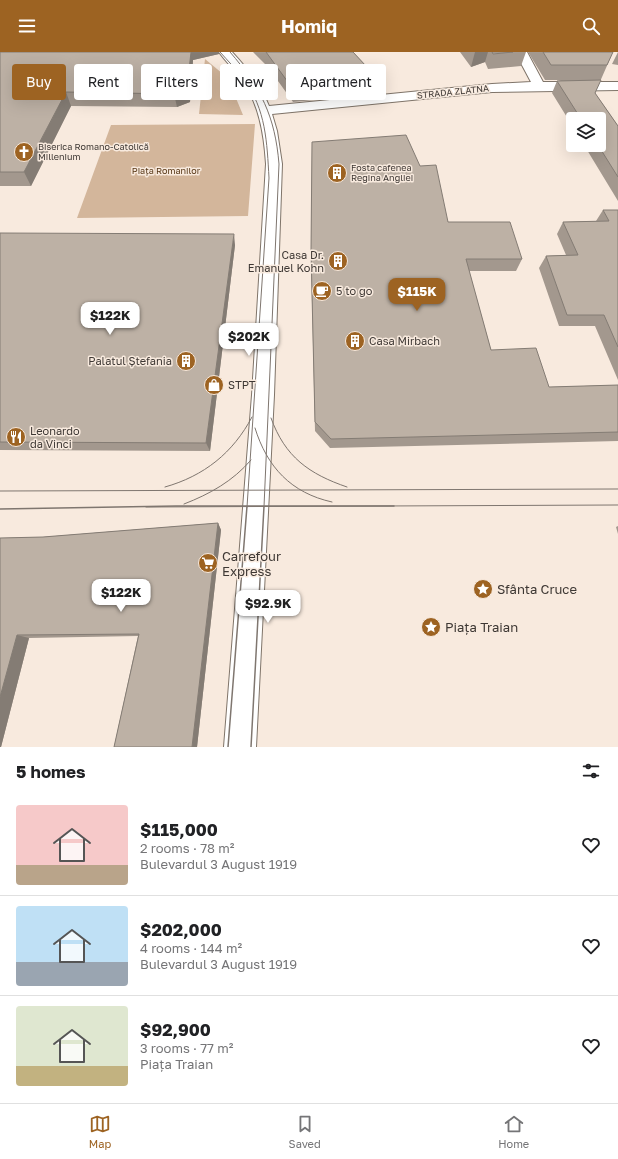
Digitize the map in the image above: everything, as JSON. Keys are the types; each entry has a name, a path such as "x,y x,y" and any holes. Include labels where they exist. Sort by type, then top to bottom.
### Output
{"street":[{"path":"225,52 249,81 265,111 273,149 273,191 256,498 240,747"},
{"path":"521,52 539,86"},
{"name":"STRADA ZLATNA","path":"265,111 492,88 539,86 618,86"}],"green space":[{"path":"205,59 211,64 204,64"},
{"path":"212,65 220,72 220,100 237,100 243,115 199,114 201,100 212,100"},
{"name":"Piața Romanilor","path":"255,124 248,216 77,218 111,125"}],"building":[{"path":"0,52 191,52 190,64 141,64 141,93 133,93 133,64 74,64 74,92 66,92 66,64 12,64 12,100 62,100 24,172 0,172"},
{"path":"266,52 353,52 364,64 286,64 286,79 278,68 278,64 275,64"},
{"path":"492,52 513,52 493,54"},
{"path":"543,52 613,52 607,65 551,65"},
{"path":"601,80 595,93 618,126 618,177 602,152 606,152 606,112 577,112 557,81"},
{"path":"406,135 420,166 436,165 448,222 510,222 522,259 466,259 491,350 536,348 549,387 618,385 618,432 331,439 315,422 311,250 312,142"},
{"path":"603,210 618,210 618,347 604,315 567,315 546,256 578,255 563,222 609,221"},
{"path":"0,233 234,234 206,443 0,442"},
{"path":"218,523 192,747 114,747 139,634 17,635 0,697 0,538 43,537"}],"tram line":[{"path":"220,52 244,80 257,103 266,139 269,178 250,461"},
{"path":"230,52 250,78 265,104 274,131 279,164 266,455"},
{"path":"165,487 205,470 236,442 252,417"},
{"path":"271,418 283,443 291,454 310,470 333,482 347,487"},
{"path":"255,428 266,455"},
{"path":"265,490 266,455"},
{"path":"266,455 283,476 301,490"},
{"path":"213,490 229,481 250,461"},
{"path":"248,490 250,461"},
{"path":"301,490 618,489"},
{"path":"0,491 213,490"},
{"path":"184,504 213,490"},
{"path":"213,490 248,490"},
{"path":"247,506 248,490"},
{"path":"248,490 265,490"},
{"path":"264,506 265,490"},
{"path":"265,490 301,490"},
{"path":"301,490 317,498 332,502"},
{"path":"382,506 618,505"},
{"path":"0,509 247,506"},
{"path":"247,506 264,506"},
{"path":"264,506 382,506"},
{"path":"264,506 382,506"},
{"path":"382,506 394,506"},
{"path":"146,507 247,507"},
{"path":"228,747 247,507"},
{"path":"247,507 264,507"},
{"path":"251,747 264,507"}],"place":[{"name":"Biserica Romano-Catolică Millenium","path":"24,152"},
{"name":"Fosta cafenea Regina Angliei","path":"337,173"},
{"name":"Casa Dr. Emanuel Kohn","path":"338,261"},
{"name":"5 to go","path":"322,291"},
{"name":"Casa Mirbach","path":"355,341"},
{"name":"Palatul Ștefania","path":"186,361"},
{"name":"STPT","path":"214,385"},
{"name":"Leonardo da Vinci","path":"16,437"},
{"name":"Carrefour Express","path":"208,563"},
{"name":"Sfânta Cruce","path":"483,589"},
{"name":"Piața Traian","path":"431,627"}]}
